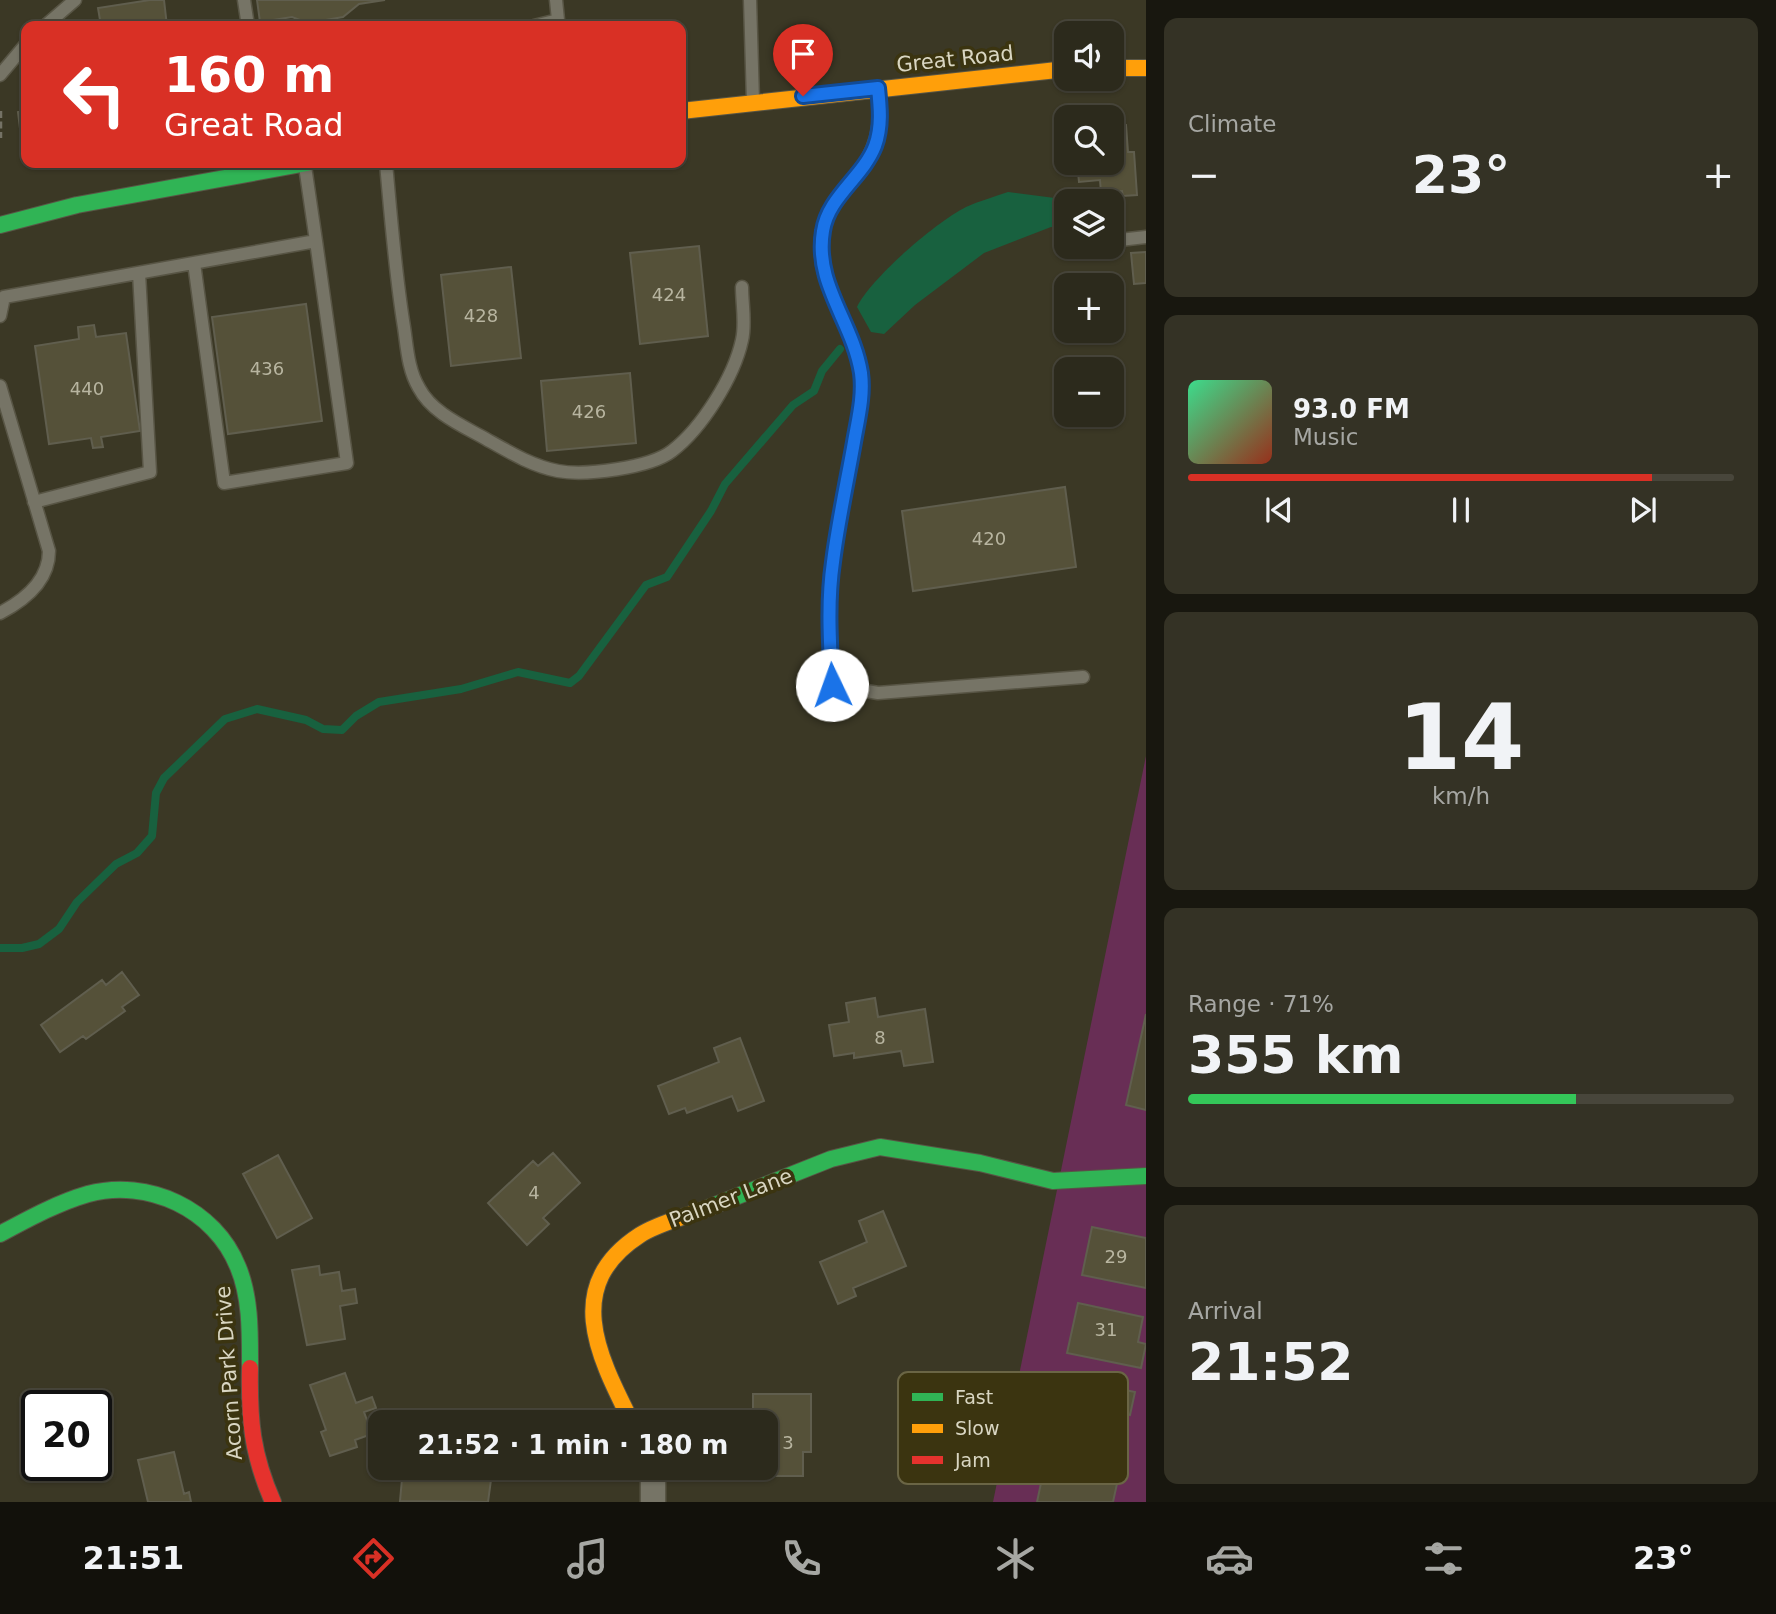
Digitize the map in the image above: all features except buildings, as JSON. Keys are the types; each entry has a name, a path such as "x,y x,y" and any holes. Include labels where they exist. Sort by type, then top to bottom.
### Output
{"street":[{"path":"1124,68 1146,68"},
{"name":"Great Road","path":"686,110 1054,70"},
{"path":"0,225 77,205 261,168"},
{"name":"Palmer Lane","path":"625,1410 600,1360 592,1336 591,1312 604,1266 620,1248 640,1234 831,1159 880,1147 980,1163 1033,1177 1063,1181 1146,1176"},
{"name":"Acorn Park Drive","path":"0,1234 71,1198 99,1189 123,1189 175,1201 198,1214 217,1231 242,1270 250,1322 253,1452 259,1475 273,1502"},
{"path":"653,1480 653,1502"}],"lane":[{"path":"51,21 75,0"},
{"path":"244,0 247,21"},
{"path":"554,21 558,20 556,0"},
{"path":"750,0 754,102"},
{"path":"0,75 21,50"},
{"path":"878,88 880,125 875,145 830,212 823,228 821,248 826,285 852,335 861,375 859,414 833,563 829,604 832,685 855,691 900,692 1083,677"},
{"path":"194,263 224,483 347,463 307,168"},
{"path":"386,168 397,283 411,368 419,389 431,404 452,420 527,462 560,471 601,471 645,463 671,452 703,417 729,379 743,338 742,287"},
{"path":"1124,240 1146,237"},
{"path":"0,316 2,294 316,241"},
{"path":"34,502 150,472 139,273"},
{"path":"0,386 49,551 49,564 37,586 0,613"}],"path":[{"path":"0,111 0,138"}],"shaded area":[{"path":"1008,192 1054,198 1054,227 984,253 915,305 884,334 871,332 857,307 864,295 922,238 953,214"},
{"path":"1146,756 1146,1502 993,1502 997,1484 1128,1484 1128,1372 1020,1372"}],"waterway":[{"path":"0,948 22,948 39,944 59,929 77,902 116,864 137,853 152,836 156,793 164,778 225,719 257,709 306,720 323,729 342,730 356,716 379,702 461,689 518,672 570,683 579,676 646,585 667,577 711,511 725,484 793,405 814,391 822,371 840,349"}],"traffic: fast":[{"path":"0,225 77,205 280,168"},
{"path":"700,1211 831,1159 880,1147 980,1163 1053,1181 1146,1176"},
{"path":"0,1234 32,1217 88,1194 134,1190 177,1203 196,1214 213,1229 238,1267 248,1304 250,1368"}],"traffic: slow":[{"path":"1124,68 1146,68"},
{"path":"686,110 1054,70"},
{"path":"626,1410 608,1373 594,1323 594,1299 601,1277 616,1255 640,1235 661,1224 700,1211"}],"traffic: jam":[{"path":"250,1368 253,1437 260,1468 273,1502"}],"route":[{"path":"803,96 878,88 880,107 880,125 875,145 853,180 838,196 823,228 821,248 826,285 852,335 861,375 859,414 833,563 829,604 832,685"}]}
